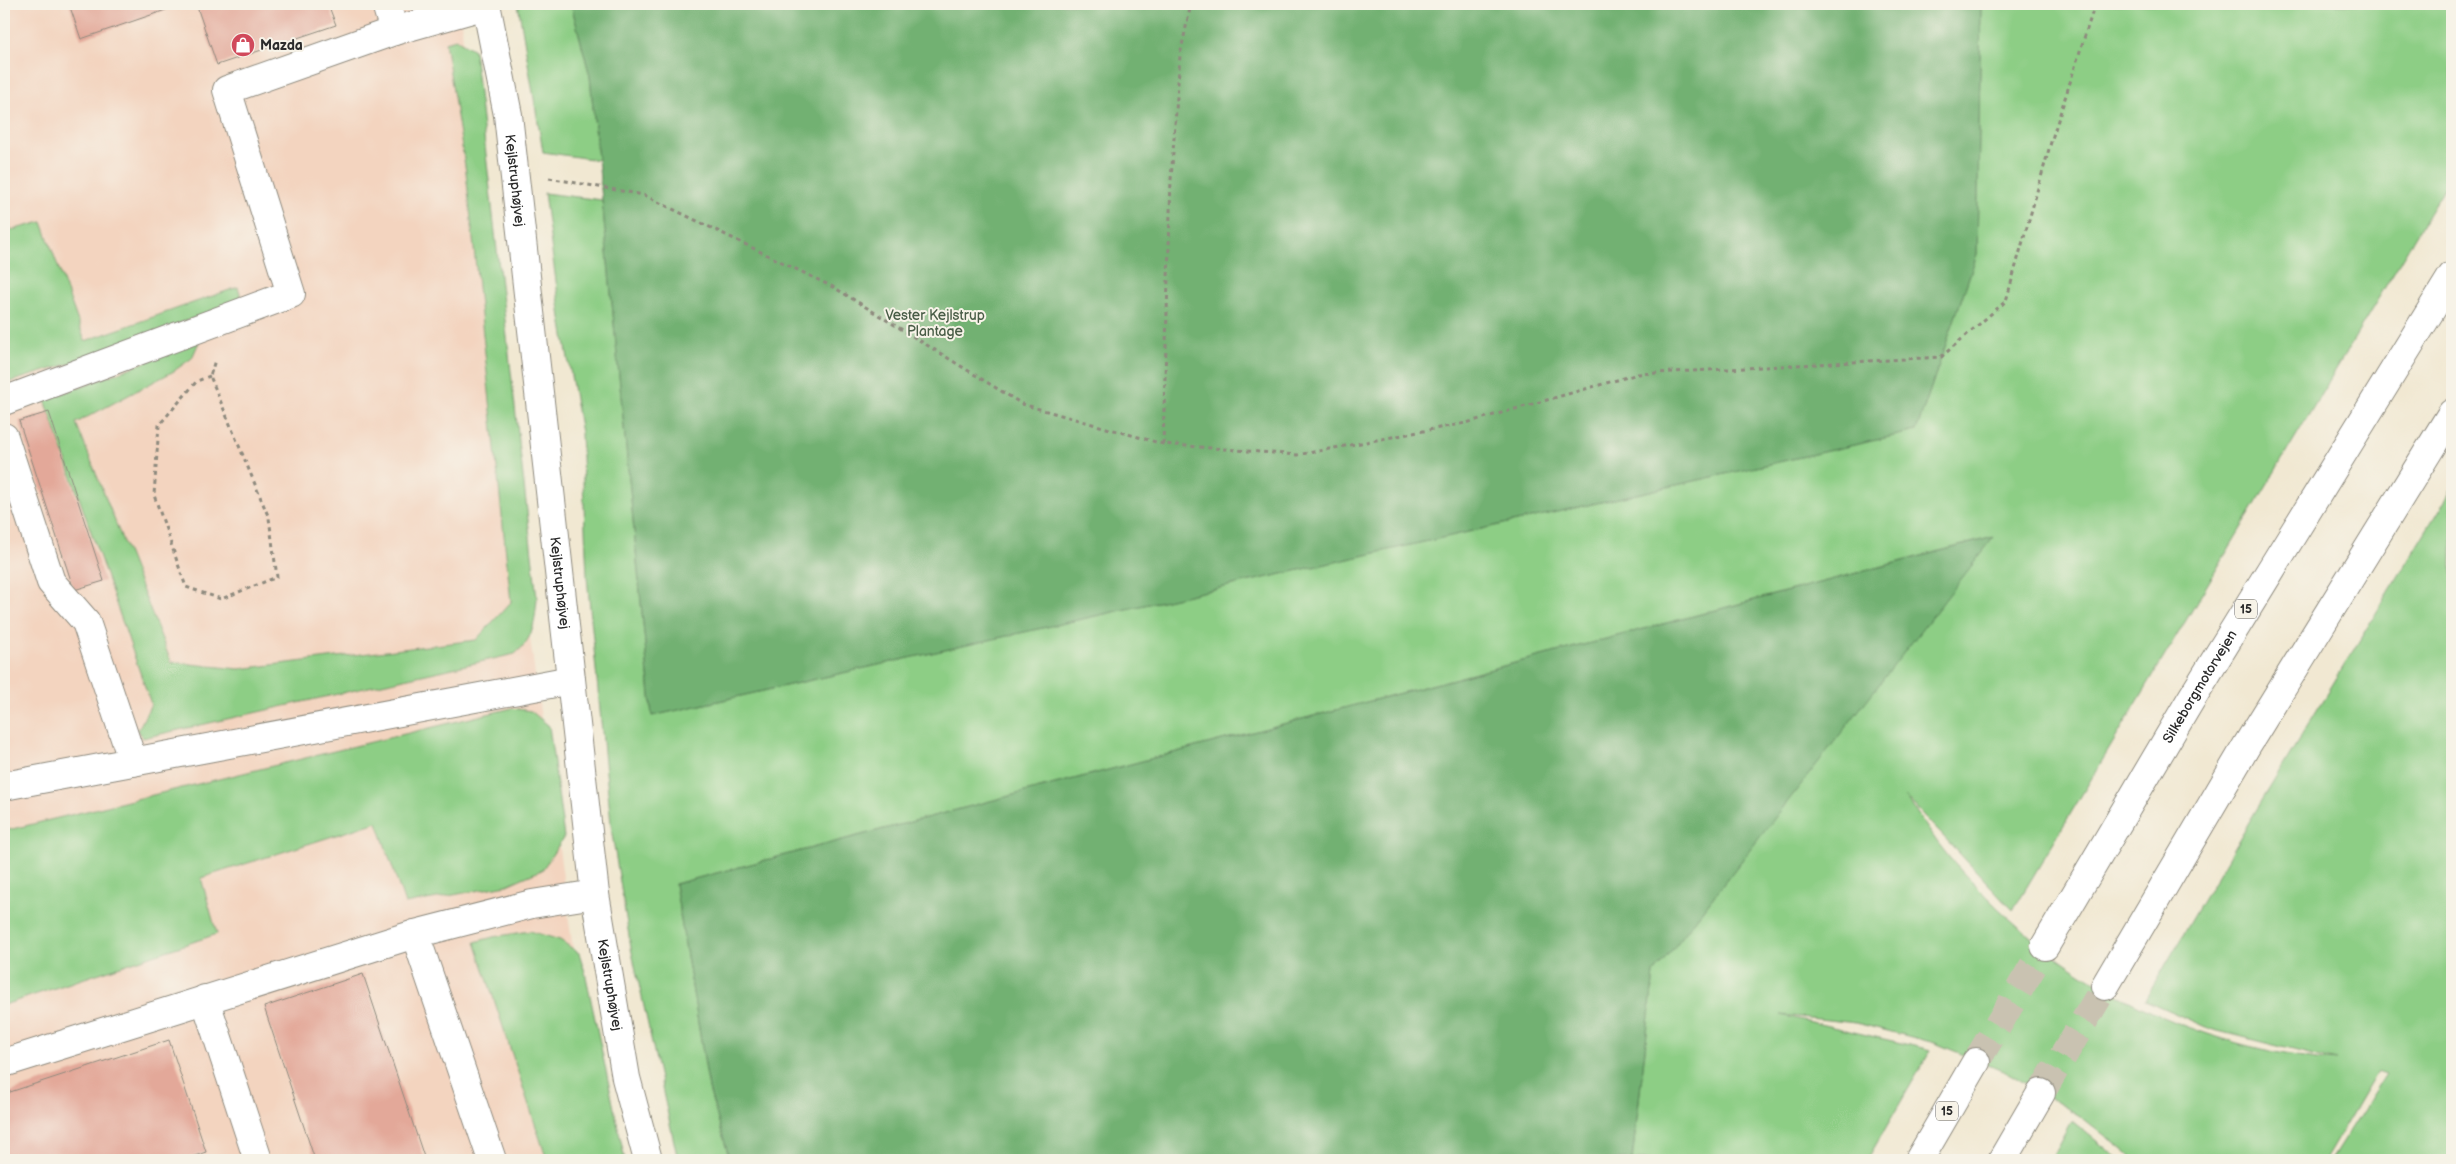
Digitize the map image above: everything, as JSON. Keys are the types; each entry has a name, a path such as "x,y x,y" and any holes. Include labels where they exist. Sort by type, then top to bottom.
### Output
{"main road":[{"path":"386,4 394,31"},
{"path":"4,400 291,294 227,90 394,31 486,4"},
{"name":"Kejlstruphøjvej","path":"486,4 508,115 595,894 626,1078 648,1160"},
{"name":"Silkeborgmotorvejen","path":"2045,946 2190,701 2452,276"},
{"path":"2105,986 2247,745 2452,413"},
{"path":"4,437 51,582 86,622 133,762"},
{"path":"4,786 571,680"},
{"path":"4,1063 415,934 532,904 595,894"},
{"path":"415,934 492,1160"},
{"path":"205,999 258,1160"},
{"name":"15","path":"1919,1160 1976,1062"},
{"path":"2002,1160 2042,1093"}],"path":[{"path":"1163,444 1171,180 1180,54 1191,4"},
{"path":"514,172 644,195 835,288 1022,404 1163,444 1297,455 1466,423 1638,374 1942,357 2006,302 2051,142 2095,4"},
{"path":"210,376 197,381 159,426 154,495 186,587 221,599 277,577 269,518 210,376 226,318"}],"shaded area":[{"path":"4,4 459,4 530,638 602,1160 4,1160"}],"green space":[{"path":"518,4 571,4 590,76 598,160 543,152"},
{"name":"Vester Kejlstrup Plantage","path":"571,4 1981,4 1977,254 1916,431 652,716 590,76"},
{"path":"1981,4 2452,4 2452,175 2013,910 1905,796 1943,850 1978,888 2015,923 2055,955 2097,983 2142,1007 2188,1027 2237,1043 2286,1054 2337,1061 2210,1029 2145,1000 2249,822 2452,488 2452,1160 2331,1160 2386,1074 2377,1071 2325,1160 2136,1160 2080,1116 2010,1074 1935,1043 1856,1023 1781,1015 1931,1050 1867,1160 1632,1160 1654,973 1993,537 675,884 709,1089 730,1160 678,1160 631,948 612,834 587,577 581,433 561,318 544,193 602,200 652,716 1916,431 1977,254"},
{"path":"456,39 474,50 537,598 530,636 515,654 143,738 138,730 151,704 45,400 199,342 192,358 174,371 76,423 171,662 239,669 476,640 511,602 466,172 445,42"},
{"path":"4,208 11,230 42,222 85,341 238,287 242,300 82,360 6,383 4,376"},
{"path":"1994,537 1654,973 1632,1160 730,1160 709,1089 675,884"},
{"path":"512,708 531,711 549,726 564,837 542,870 507,885 405,904 377,822 201,878 217,934 4,1005 4,831"},
{"path":"530,931 560,940 579,953 585,972 625,1160 547,1160 475,942"},
{"path":"2072,1121 2120,1160 2051,1160"}],"building":[{"path":"69,4 183,4 81,39"},
{"name":"Mazda","path":"196,4 328,4 336,25 217,65"},
{"path":"49,412 104,581 74,590 19,421"},
{"path":"363,974 425,1160 315,1160 264,1007"},
{"path":"169,1040 206,1152 183,1160 4,1160 4,1094"}],"tunnel":[{"path":"1976,1062 2045,946"},
{"path":"2041,1093 2105,986"}],"place":[{"name":"Mazda","path":"243,45"}]}
